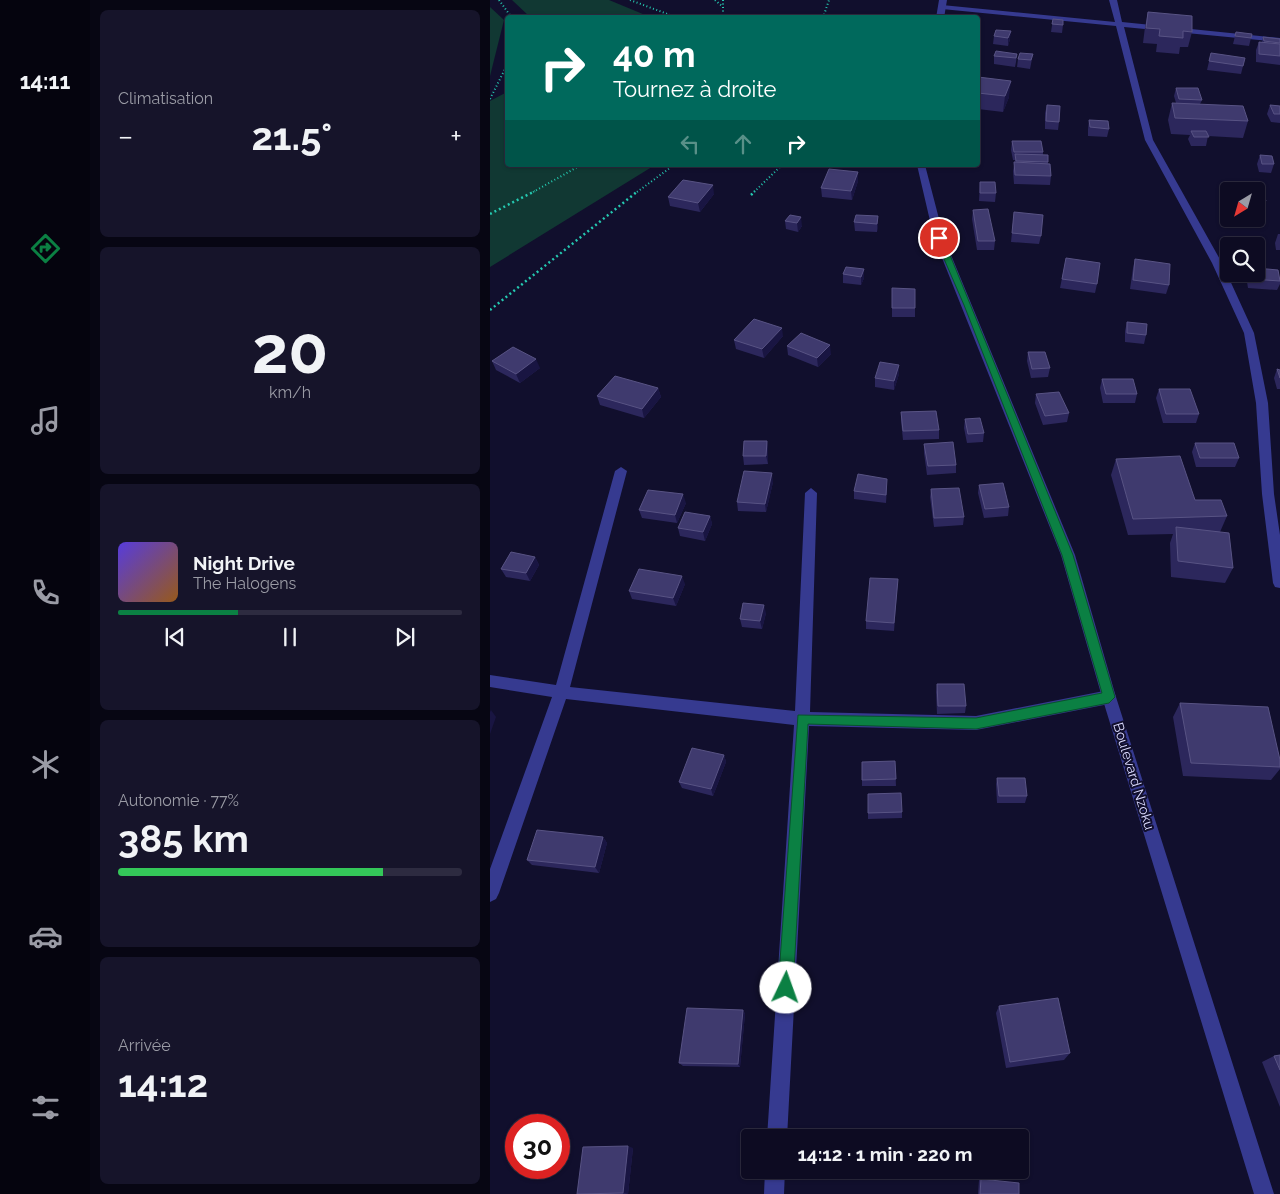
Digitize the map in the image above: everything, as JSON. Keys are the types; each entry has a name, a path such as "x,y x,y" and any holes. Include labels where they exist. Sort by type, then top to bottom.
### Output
{"street":[{"path":"1113,0 1121,23 1149,140 1217,263 1249,333 1262,403 1268,494 1280,583"},
{"path":"942,4 1280,40"},
{"name":"Boulevard Nzoku","path":"921,167 939,238 968,305 1068,555 1109,697 1264,1194"},
{"path":"490,892 561,692 622,472"},
{"path":"778,1129 802,719 811,493"},
{"path":"490,681 561,692 802,719 976,723 1109,697"},
{"path":"774,1194 775,1179"}],"path":[{"path":"499,0 510,15"},
{"path":"630,0 670,15"},
{"path":"715,0 724,7"},
{"path":"723,0 723,15"},
{"path":"824,15 829,0"},
{"path":"490,99 505,69"},
{"path":"490,214 509,206 577,167"},
{"path":"490,310 610,212 671,167"},
{"path":"750,195 780,167"}],"green space":[{"path":"512,0 609,0 645,15 528,15"},
{"path":"490,7 504,20 490,76"},
{"path":"505,93 505,167 652,167 490,267 490,101"}],"building":[{"path":"1148,12 1192,16 1192,32 1183,31 1183,38 1159,36 1160,29 1146,28"},
{"path":"1053,19 1063,20 1063,25 1052,24"},
{"path":"996,30 1011,31 1008,38 994,36"},
{"path":"1236,32 1252,34 1251,38 1235,36"},
{"path":"1263,37 1280,39 1280,43 1264,41"},
{"path":"1259,42 1280,44 1280,56 1259,54"},
{"path":"996,51 1017,54 1016,58 994,56"},
{"path":"1020,53 1033,54 1031,60 1018,59"},
{"path":"1211,53 1245,58 1243,66 1209,61"},
{"path":"980,77 1011,81 1005,96 980,93"},
{"path":"1176,88 1198,88 1202,100 1179,99"},
{"path":"1172,103 1243,106 1248,121 1175,118"},
{"path":"1047,105 1060,106 1059,122 1046,121"},
{"path":"1270,105 1280,106 1280,114 1274,114"},
{"path":"1089,120 1108,121 1109,129 1090,127"},
{"path":"1191,131 1206,131 1209,137 1194,137"},
{"path":"1012,141 1041,141 1043,152 1014,152"},
{"path":"1015,154 1048,155 1048,162 1016,161"},
{"path":"1260,155 1272,156 1274,164 1262,164"},
{"path":"1014,162 1050,164 1051,176 1015,175"},
{"path":"829,169 858,172 851,191 821,188"},
{"path":"683,180 713,185 698,203 668,197"},
{"path":"980,182 995,182 996,193 980,193"},
{"path":"988,209 995,241 978,241 973,210"},
{"path":"1014,212 1043,215 1041,236 1012,233"},
{"path":"790,215 801,217 797,223 785,221"},
{"path":"856,215 878,216 877,224 854,222"},
{"path":"1066,258 1100,263 1097,284 1062,279"},
{"path":"1135,259 1170,264 1169,285 1133,280"},
{"path":"846,267 864,269 861,277 843,274"},
{"path":"1265,269 1278,270 1280,281 1265,280"},
{"path":"892,288 915,289 915,308 892,308"},
{"path":"754,319 782,328 762,349 734,340"},
{"path":"1127,322 1147,324 1146,335 1127,333"},
{"path":"801,333 830,345 817,358 787,346"},
{"path":"513,347 536,359 516,374 492,361"},
{"path":"1028,352 1045,352 1050,368 1032,369"},
{"path":"880,362 899,365 894,381 875,378"},
{"path":"615,376 658,388 642,409 597,396"},
{"path":"1102,379 1133,379 1137,394 1106,394"},
{"path":"1159,389 1190,389 1199,414 1166,414"},
{"path":"1059,392 1069,413 1045,416 1036,394"},
{"path":"936,411 939,430 903,431 901,412"},
{"path":"980,418 984,433 968,434 965,419"},
{"path":"744,441 767,441 766,456 743,456"},
{"path":"953,442 956,465 928,466 924,444"},
{"path":"1195,443 1234,443 1239,458 1200,458"},
{"path":"1180,456 1195,500 1221,500 1227,516 1133,519 1116,459"},
{"path":"744,471 772,473 765,504 737,502"},
{"path":"858,474 887,479 886,495 854,491"},
{"path":"1003,483 1009,507 985,509 979,485"},
{"path":"959,488 964,517 934,518 931,489"},
{"path":"648,490 683,494 675,515 639,510"},
{"path":"685,512 710,516 703,532 678,528"},
{"path":"1176,527 1229,533 1233,568 1178,561"},
{"path":"511,552 535,557 526,573 501,569"},
{"path":"639,569 682,576 673,598 629,591"},
{"path":"870,578 898,579 894,623 866,621"},
{"path":"743,603 764,605 760,621 740,619"},
{"path":"937,684 964,684 966,706 938,706"},
{"path":"1180,703 1268,707 1280,767 1191,763"},
{"path":"692,748 724,755 711,789 679,782"},
{"path":"895,761 896,779 862,780 862,762"},
{"path":"997,778 1025,778 1027,796 999,796"},
{"path":"901,793 902,812 868,813 868,794"},
{"path":"537,830 603,837 595,867 527,860"},
{"path":"1058,998 1070,1053 1010,1062 999,1006"},
{"path":"687,1008 743,1010 738,1064 679,1063"},
{"path":"1280,1055 1280,1070 1274,1056"},
{"path":"628,1146 623,1193 577,1194 583,1147"},
{"path":"981,1179 1019,1183 1019,1194 980,1194"}],"route":[{"path":"786,988 802,719 976,723 1109,697 1068,555 968,305 939,238"}]}
